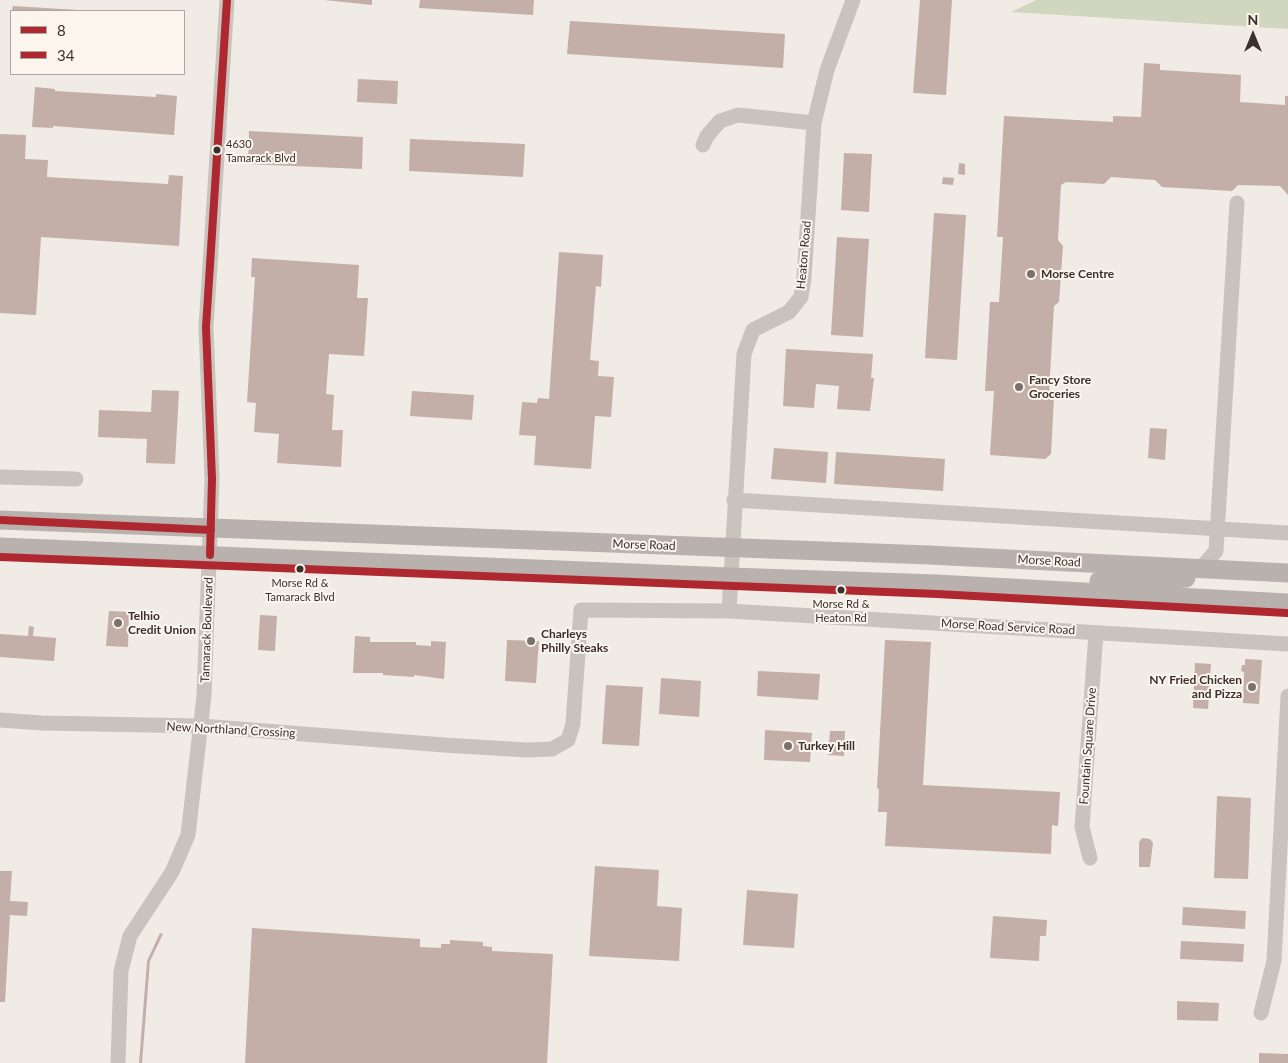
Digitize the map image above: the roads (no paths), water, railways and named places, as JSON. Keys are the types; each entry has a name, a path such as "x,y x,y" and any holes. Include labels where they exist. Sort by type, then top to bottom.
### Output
{"main road":[{"name":"Morse Road","path":"0,520 211,530 929,555 1288,573"},
{"path":"0,547 937,584 1288,603"},
{"path":"1064,590 1084,583 1103,580 1138,581 1189,577 1200,569"}],"street":[{"name":"Tamarack Boulevard","path":"118,1063 121,970 130,936 172,872 188,835 201,726 208,643 212,479 206,327 227,0"},
{"name":"Heaton Road","path":"732,549 744,354 753,330 789,312 801,297 804,278 814,123 827,70 853,0"},
{"path":"704,144 706,136 720,121 738,115 814,123"},
{"path":"1200,569 1216,551 1237,203"},
{"path":"0,477 76,480"},
{"path":"734,500 1288,533"},
{"path":"729,611 732,549"},
{"name":"New Northland Crossing","path":"0,720 42,723 201,726 462,746 552,749 568,740 573,724 581,610"},
{"name":"Morse Road Service Road","path":"581,610 729,611 1288,644"},
{"name":"Fountain Square Drive","path":"1090,858 1082,827 1096,633"},
{"path":"1261,1013 1274,961 1288,696"}],"place":[{"name":"4630 Tamarack Blvd","path":"217,150"},
{"name":"Morse Centre","path":"1031,274"},
{"name":"Fancy Store Groceries","path":"1019,387"},
{"name":"Morse Rd & Tamarack Blvd","path":"300,569"},
{"name":"Morse Rd & Heaton Rd","path":"841,590"},
{"name":"Telhio Credit Union","path":"118,623"},
{"name":"Charleys Philly Steaks","path":"531,641"},
{"name":"NY Fried Chicken and Pizza","path":"1252,687"},
{"name":"Turkey Hill","path":"788,746"}]}
